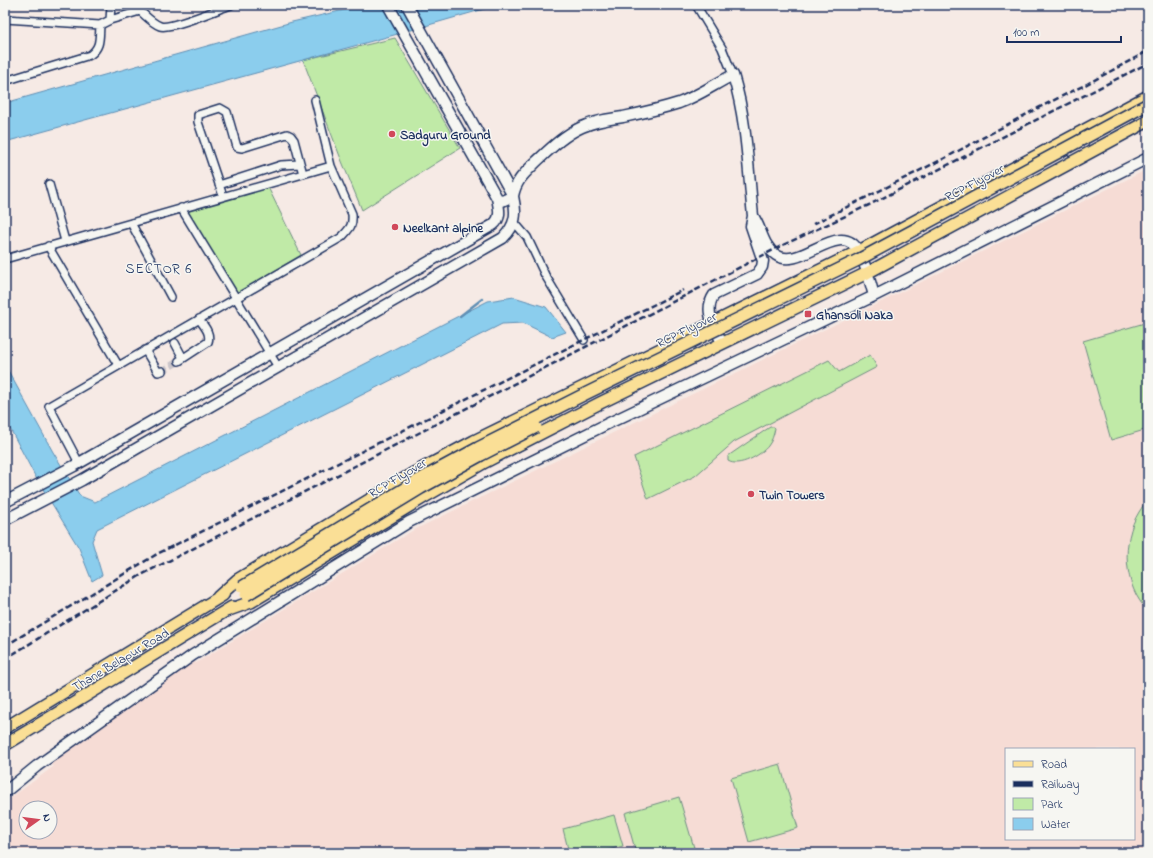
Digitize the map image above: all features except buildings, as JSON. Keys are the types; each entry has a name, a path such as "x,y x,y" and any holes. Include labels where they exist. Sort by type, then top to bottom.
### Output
{"main road":[{"path":"218,597 237,580 412,474 474,441 859,251 1148,96"},
{"name":"RCP Flyover","path":"244,591 417,481 478,448 858,260 1148,104"},
{"name":"RCP Flyover","path":"244,591 421,488 481,455 595,397 861,267 1148,113"},
{"path":"226,611 251,602 485,462 593,406 867,273 1148,121"},
{"name":"Thane Belapur Road","path":"5,728 218,597 244,591"},
{"name":"Thane Belapur Road","path":"5,745 226,611 244,591"}],"street":[{"path":"110,20 111,5"},
{"path":"5,19 100,25 140,8 150,20 161,27 173,26 231,5"},
{"path":"5,502 77,464 497,222 499,213 496,198 388,5"},
{"path":"407,5 513,196"},
{"path":"696,5 722,48 740,97 753,216 751,226 763,261 762,267 757,274 714,295 710,301 709,309 713,323 722,343"},
{"path":"5,81 90,55 99,46 100,25"},
{"path":"5,520 82,480 503,238 510,231 514,222 515,214 513,196 517,181 564,137 581,127 597,122 660,109 680,102 699,94 733,75"},
{"path":"77,464 49,406 342,237 350,228 352,214 331,166 315,100"},
{"path":"223,196 198,122 198,115 220,108 227,112 237,148 287,134 291,136 294,140 303,174"},
{"path":"5,792 37,766 190,657 409,522 594,430 874,296 1148,158"},
{"path":"219,185 281,165 300,164"},
{"path":"5,259 331,166"},
{"path":"49,184 65,241"},
{"path":"498,203 513,196"},
{"path":"181,208 278,367"},
{"path":"753,216 758,224 762,239 769,249 781,258 790,259 839,240 848,241 859,251 874,296"},
{"path":"132,222 171,297"},
{"path":"514,222 527,237 545,274 584,340"},
{"path":"48,246 118,365"},
{"path":"175,343 181,359 208,342 208,333 199,319"},
{"path":"145,350 158,372 162,370"}],"shaded area":[{"path":"1148,169 1148,853 5,853 5,802 53,767 50,763 194,661 196,663 412,531 883,301"}],"green space":[{"name":"Sadguru Ground","path":"395,38 460,148 362,210 303,60"},
{"path":"266,183 301,255 237,293 185,207"},
{"path":"1148,322 1148,429 1111,440 1083,341"},
{"path":"870,355 877,367 734,442 695,476 648,499 634,457 829,360 839,372"},
{"path":"770,427 775,428 771,442 765,450 750,460 744,462 733,463 728,461 728,456"},
{"path":"1148,499 1148,611 1140,601 1129,576 1127,549 1133,524"},
{"path":"780,764 798,828 749,842 731,778"},
{"path":"679,797 695,851 687,853 636,853 625,813"},
{"path":"614,815 623,846 597,853 569,853 563,829"}],"water":[{"path":"366,5 498,5 5,142 5,103 292,22"},
{"path":"514,297 546,307 566,332 552,337 523,323 502,324 97,529 92,541 102,575 92,581 79,548 35,476 5,419 5,365 53,452 80,496 95,502 488,301"}],"waterway":[{"path":"460,316 482,299"}],"tunnel":[{"path":"162,371 179,361"}],"railway":[{"path":"813,224 947,157 1148,51"},
{"path":"5,659 141,575 783,245 869,205 1148,63"},
{"path":"5,646 157,554 683,290"}],"place":[{"name":"Sadguru Ground","path":"392,134"},
{"name":"Neelkant alpine","path":"395,227"},
{"name":"Ghansoli Naka","path":"808,314"},
{"name":"Twin Towers","path":"751,494"}],"district":[{"name":"SECTOR 6","path":"159,268"}]}
